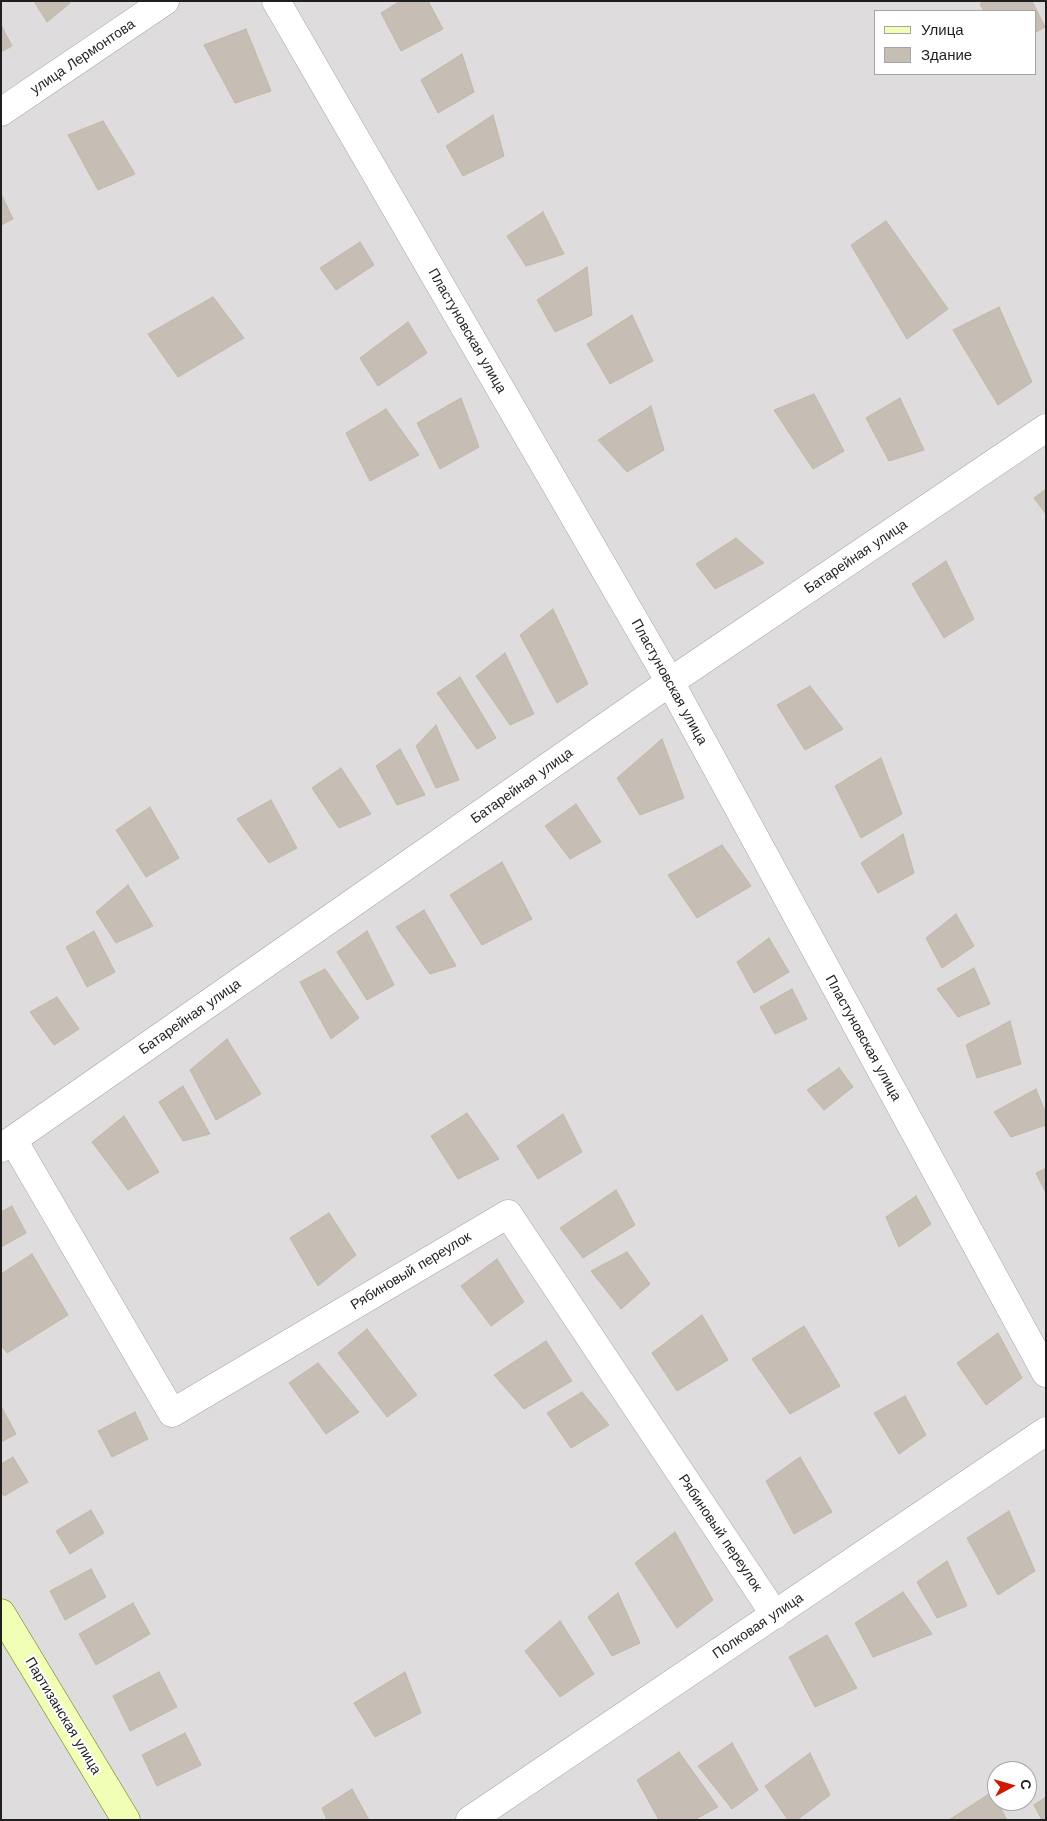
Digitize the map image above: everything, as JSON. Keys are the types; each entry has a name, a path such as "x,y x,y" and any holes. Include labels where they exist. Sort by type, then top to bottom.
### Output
{"street":[{"name":"улица Лермонтова","path":"1,112 165,1"},
{"name":"Пластуновская улица","path":"276,1 670,682 1046,1373"},
{"name":"Батарейная улица","path":"7,1144 670,682 1046,428"},
{"name":"Рябиновый переулок","path":"7,1144 172,1412 508,1214 775,1615"},
{"name":"Полковая улица","path":"470,1820 1046,1431"},
{"name":"Партизанская улица","path":"1,1613 126,1820"}],"shaded area":[{"path":"1,1 1046,1 1046,1820 1,1820"}],"building":[{"path":"34,1 70,1 70,3 47,22"},
{"path":"400,1 428,1 443,29 401,51 381,13"},
{"path":"984,1 1032,1 1036,10 983,10 980,4"},
{"path":"1037,11 1045,27 1037,31"},
{"path":"1,25 12,46 1,52"},
{"path":"246,29 271,91 235,103 204,45"},
{"path":"462,54 474,92 438,113 421,80"},
{"path":"493,115 504,156 463,176 446,146"},
{"path":"103,121 135,174 98,190 68,135"},
{"path":"1,194 13,219 1,225"},
{"path":"543,212 564,254 526,266 507,236"},
{"path":"886,221 948,309 907,339 851,245"},
{"path":"360,242 374,265 336,290 320,268"},
{"path":"587,267 592,315 555,332 537,300"},
{"path":"213,297 244,338 178,377 148,334"},
{"path":"999,307 1032,382 998,405 953,330"},
{"path":"632,315 653,361 610,384 587,344"},
{"path":"408,322 427,353 378,386 360,358"},
{"path":"814,394 844,451 813,469 774,410"},
{"path":"461,398 479,447 440,469 417,423"},
{"path":"900,398 924,450 889,461 866,418"},
{"path":"651,406 664,450 627,472 598,440"},
{"path":"386,409 419,455 370,481 346,433"},
{"path":"1046,489 1046,514 1034,498"},
{"path":"736,538 764,563 715,589 696,564"},
{"path":"946,561 974,619 944,638 912,584"},
{"path":"553,609 588,684 557,703 520,635"},
{"path":"505,653 534,714 510,725 476,676"},
{"path":"460,677 496,738 477,749 437,693"},
{"path":"810,686 843,729 805,750 777,705"},
{"path":"436,725 459,780 436,788 416,746"},
{"path":"662,739 684,798 640,815 617,778"},
{"path":"400,749 425,795 397,805 376,766"},
{"path":"881,758 902,814 861,838 835,786"},
{"path":"341,768 371,814 339,828 312,788"},
{"path":"271,800 297,848 269,863 237,819"},
{"path":"576,804 601,842 570,859 545,826"},
{"path":"150,807 179,858 146,877 116,830"},
{"path":"903,834 914,873 878,893 861,863"},
{"path":"722,845 751,886 697,918 668,875"},
{"path":"502,862 532,919 482,945 450,895"},
{"path":"128,885 153,926 116,943 96,912"},
{"path":"424,910 456,966 430,974 396,927"},
{"path":"956,914 974,946 942,968 926,938"},
{"path":"94,931 115,972 87,987 66,947"},
{"path":"367,931 394,985 367,1000 337,952"},
{"path":"769,938 789,972 754,993 737,962"},
{"path":"974,968 990,1004 958,1017 937,989"},
{"path":"325,969 359,1018 331,1039 300,982"},
{"path":"792,989 807,1019 775,1034 760,1007"},
{"path":"57,997 79,1029 54,1045 30,1012"},
{"path":"1010,1021 1021,1064 977,1078 966,1045"},
{"path":"227,1039 261,1094 216,1120 190,1070"},
{"path":"839,1068 853,1087 824,1110 807,1090"},
{"path":"183,1086 210,1134 183,1141 159,1102"},
{"path":"1036,1089 1046,1114 1046,1125 1011,1137 994,1112"},
{"path":"467,1113 499,1159 458,1179 431,1136"},
{"path":"563,1114 582,1152 538,1179 517,1146"},
{"path":"124,1116 159,1172 128,1190 92,1142"},
{"path":"1046,1168 1046,1193 1036,1173"},
{"path":"616,1190 635,1225 583,1258 560,1228"},
{"path":"916,1196 931,1224 899,1247 886,1217"},
{"path":"12,1206 26,1233 1,1247 1,1212"},
{"path":"329,1213 356,1255 318,1286 290,1238"},
{"path":"627,1252 650,1284 621,1309 591,1271"},
{"path":"32,1254 68,1315 7,1353 1,1345 1,1274"},
{"path":"497,1259 524,1302 491,1326 461,1286"},
{"path":"702,1315 728,1360 677,1391 652,1353"},
{"path":"804,1326 840,1386 790,1414 752,1359"},
{"path":"367,1329 417,1395 387,1417 338,1353"},
{"path":"998,1333 1022,1378 986,1405 957,1363"},
{"path":"546,1341 572,1381 524,1409 494,1375"},
{"path":"318,1363 359,1412 326,1434 289,1383"},
{"path":"582,1392 609,1425 571,1448 547,1413"},
{"path":"905,1396 926,1435 899,1454 874,1413"},
{"path":"1,1406 16,1434 1,1442"},
{"path":"135,1412 148,1439 112,1457 98,1431"},
{"path":"13,1457 28,1482 4,1496 1,1491 1,1464"},
{"path":"800,1457 832,1512 794,1534 766,1481"},
{"path":"91,1510 104,1533 70,1554 56,1531"},
{"path":"1009,1511 1035,1571 998,1595 967,1538"},
{"path":"675,1532 713,1600 677,1628 635,1563"},
{"path":"947,1561 967,1606 937,1618 917,1582"},
{"path":"91,1569 106,1597 65,1620 50,1591"},
{"path":"903,1592 932,1634 873,1657 855,1623"},
{"path":"618,1593 640,1643 612,1656 588,1617"},
{"path":"133,1603 150,1634 96,1665 79,1634"},
{"path":"560,1621 594,1674 560,1697 525,1651"},
{"path":"827,1635 857,1688 815,1707 789,1657"},
{"path":"159,1672 177,1707 130,1731 113,1696"},
{"path":"405,1672 421,1713 375,1737 354,1703"},
{"path":"185,1733 201,1765 157,1786 142,1755"},
{"path":"732,1743 758,1790 732,1809 698,1766"},
{"path":"679,1752 718,1807 694,1820 659,1820 637,1780"},
{"path":"810,1753 830,1795 797,1820 788,1820 765,1786"},
{"path":"352,1789 369,1820 327,1820 322,1808"},
{"path":"987,1795 987,1811 1002,1811 1007,1820 949,1820"},
{"path":"1046,1797 1046,1820 1042,1820 1037,1811 1037,1803"}]}
